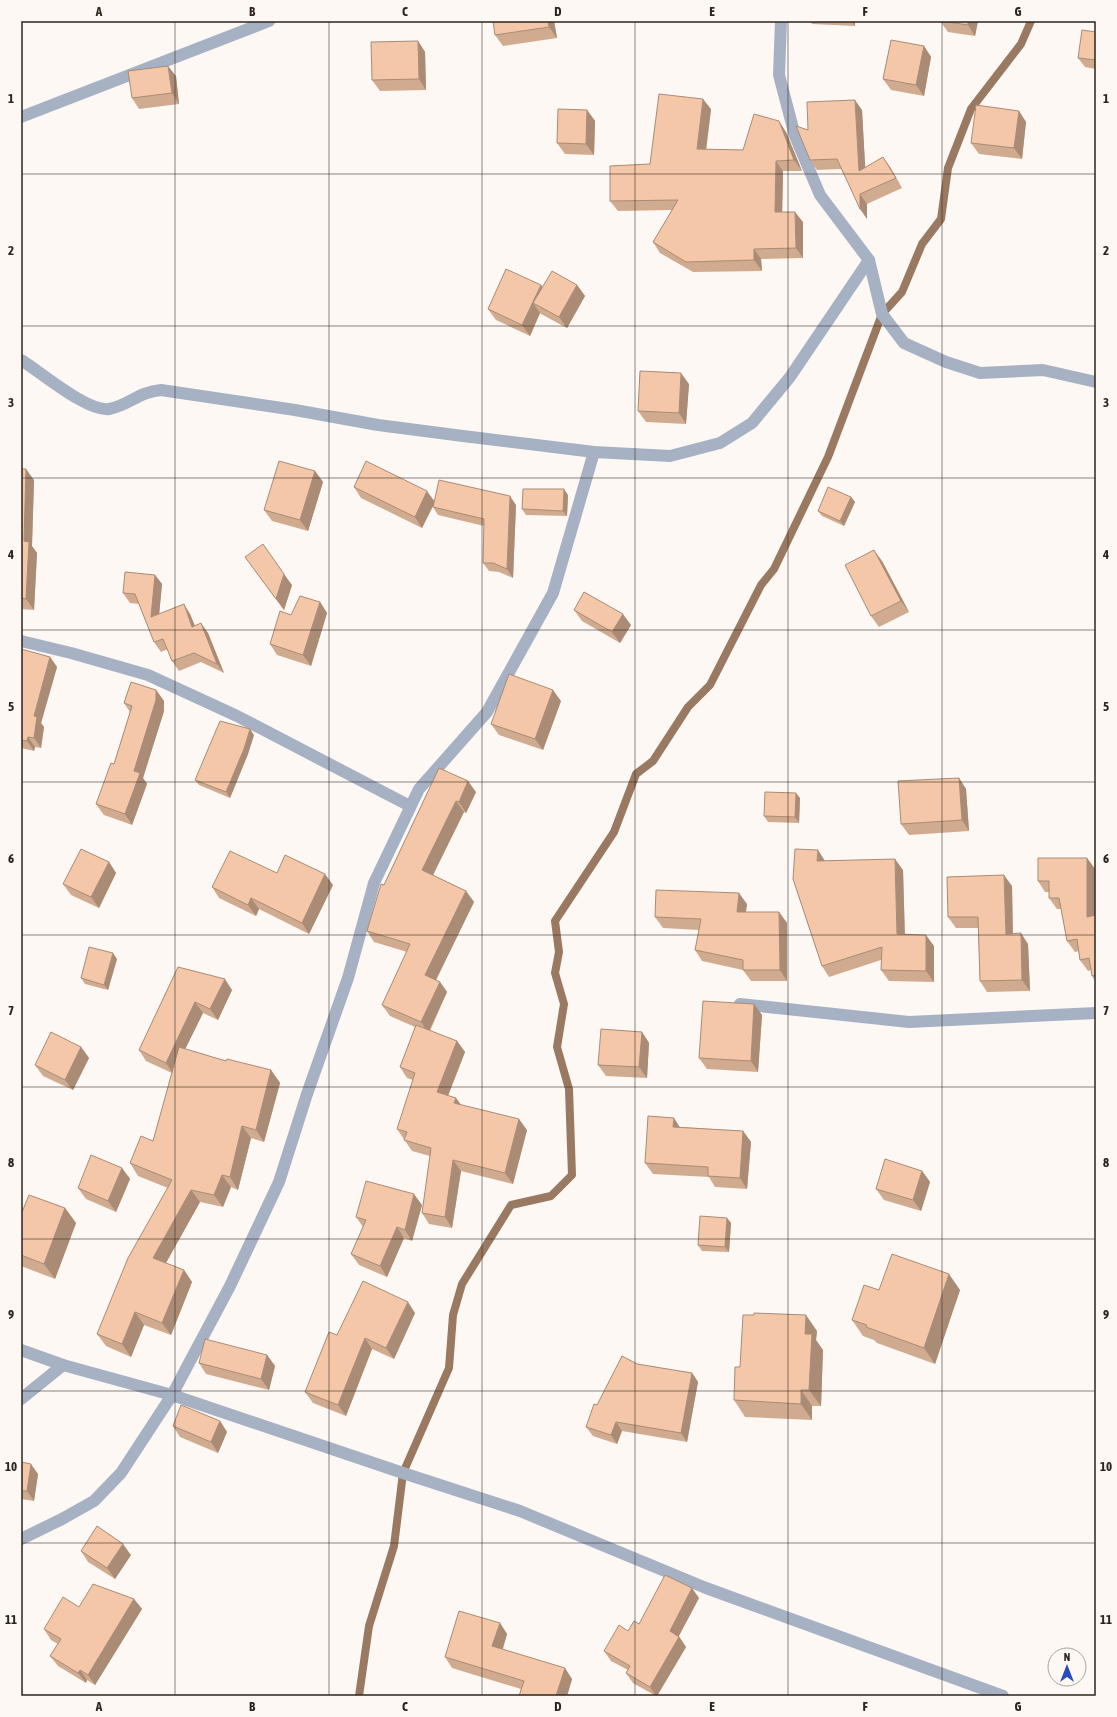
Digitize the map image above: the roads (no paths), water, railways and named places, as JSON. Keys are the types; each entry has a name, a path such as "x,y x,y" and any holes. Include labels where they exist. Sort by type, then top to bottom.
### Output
{"street":[{"path":"21,117 269,21"},
{"path":"781,21 779,75 795,136 820,195 869,260 882,314 904,343 946,362 980,373 1043,370 1096,382"},
{"path":"21,360 60,387 94,407 107,409 124,405 149,391 161,390 296,410 378,425 594,452 670,456 720,443 752,422 790,377 869,260"},
{"path":"21,1538 62,1519 94,1501 121,1473 172,1395 230,1286 279,1182 307,1094 348,978 374,883 419,789 487,712 553,594 594,452"},
{"path":"21,641 71,653 148,675 237,716 410,806"},
{"path":"729,1002 909,1022 1096,1013"},
{"path":"21,1350 63,1365 172,1395 520,1511 706,1588 1003,1696"},
{"path":"21,1399 63,1365"}],"waterway":[{"path":"359,1696 369,1626 394,1546 403,1473 449,1368 453,1315 462,1284 511,1205 551,1196 572,1175 569,1089 557,1047 564,1004 555,973 559,952 555,921 614,832 636,774 653,761 688,707 710,685 761,585 774,569 828,457 882,314 902,292 922,244 941,219 948,168 971,109 1021,44 1031,21"}]}
